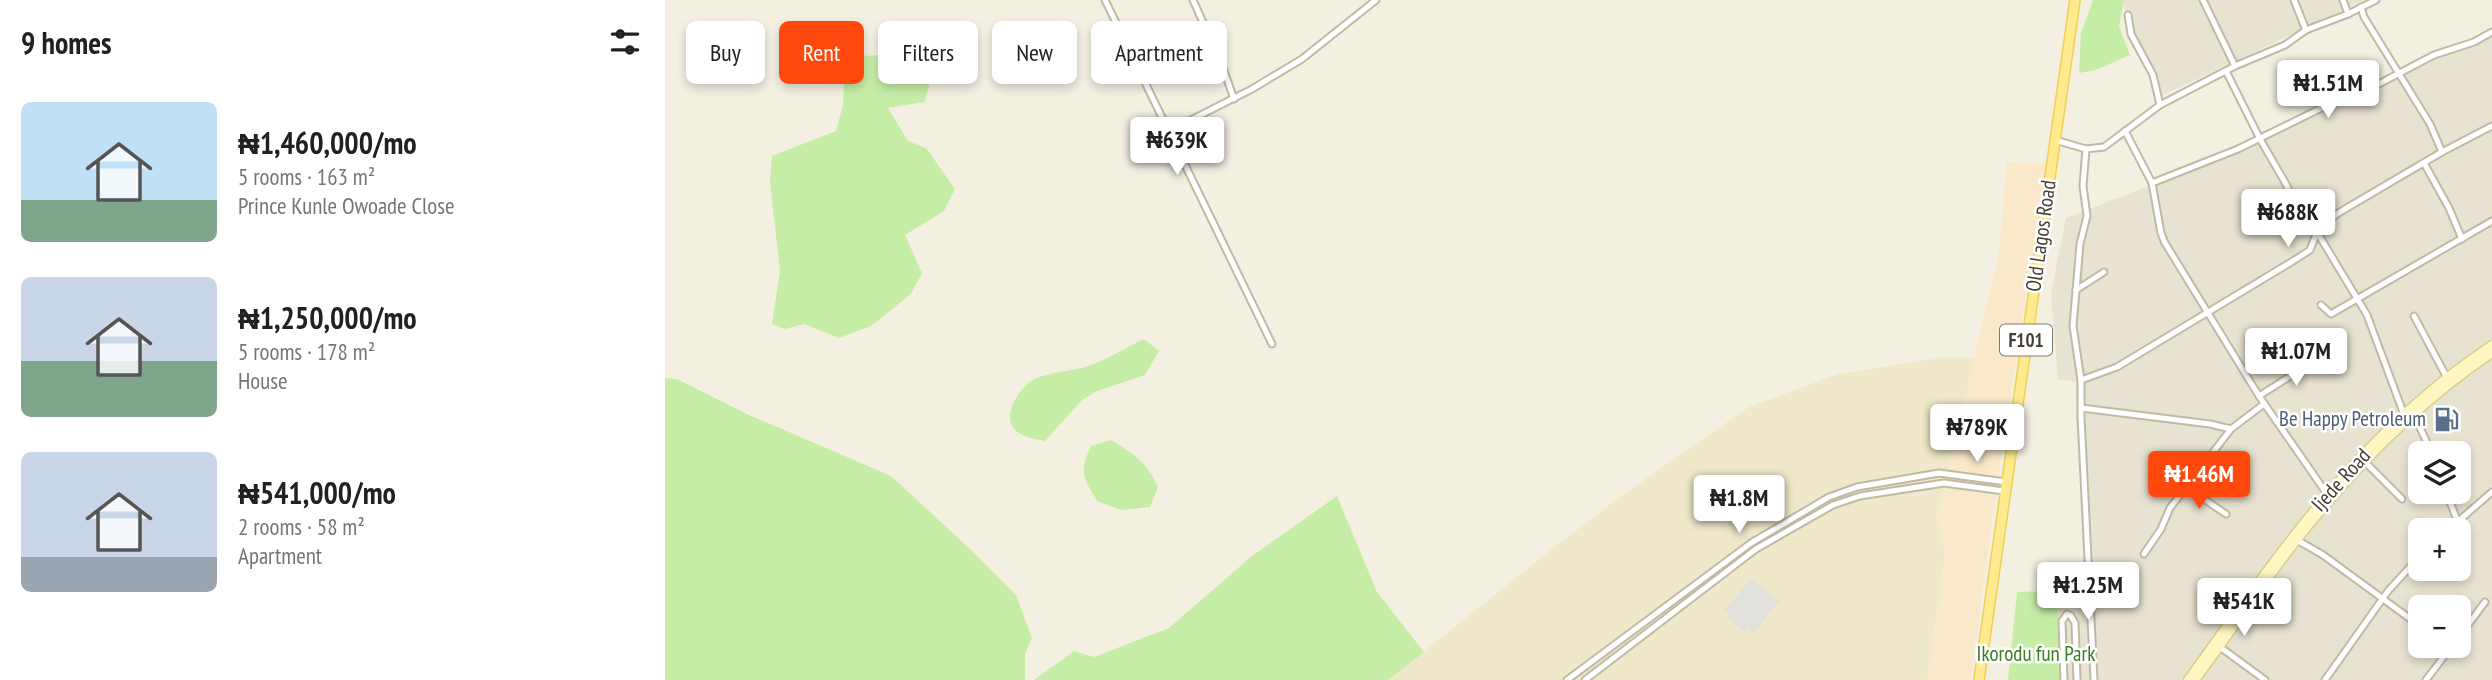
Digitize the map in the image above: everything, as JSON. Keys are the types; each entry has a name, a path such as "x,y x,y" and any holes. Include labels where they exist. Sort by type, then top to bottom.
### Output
{"main road":[{"name":"Old Lagos Road","path":"1979,680 2075,0"},
{"name":"Ijede Road","path":"2268,575 2327,494 2403,412 2446,376 2492,345"},
{"name":"Ijede Road","path":"2268,575 2365,462 2413,413 2448,383 2492,354"},
{"path":"2195,680 2268,575"},
{"path":"2187,680 2268,575"}],"street":[{"path":"1105,0 1272,344"},
{"path":"1193,0 1234,99"},
{"path":"1169,131 1234,99 1302,59 1376,0"},
{"path":"2203,0 2235,66"},
{"path":"2294,0 2306,30"},
{"path":"2343,0 2348,14"},
{"path":"2055,141 2086,149 2104,147 2160,104 2235,66 2285,45 2306,30 2376,0"},
{"path":"2361,7 2397,75 2430,124 2442,152"},
{"path":"2127,15 2130,34 2153,75 2160,104"},
{"path":"2152,183 2260,139 2354,92 2373,87 2434,55 2474,42 2492,32"},
{"path":"2225,71 2294,203 2317,232 2367,315 2403,412"},
{"path":"2081,380 2117,367 2304,254 2315,242 2317,232 2340,212 2492,126"},
{"path":"2125,131 2152,183 2161,233 2264,404 2327,494"},
{"path":"2086,149 2084,186 2087,216 2080,244 2073,326 2081,380 2094,680"},
{"path":"2424,163 2449,208 2462,239"},
{"path":"2322,305 2331,314 2492,221"},
{"path":"2076,290 2104,272"},
{"path":"2414,316 2446,376"},
{"path":"2259,396 2319,358 2327,358 2335,370"},
{"path":"2144,554 2170,508 2231,429 2264,404"},
{"path":"2081,408 2231,429"},
{"path":"2413,413 2426,441"},
{"path":"2365,462 2402,499"},
{"path":"1567,680 1751,543 1829,497 1857,487 1939,473 2005,486"},
{"path":"1585,680 1756,549 1833,505 1860,496 1944,483 2005,486"},
{"path":"2186,487 2226,514"},
{"path":"2463,518 2492,492"},
{"path":"2297,540 2408,617"},
{"path":"2325,680 2408,568"},
{"path":"2471,621 2486,602"},
{"path":"2064,680 2062,621 2067,614 2075,623 2077,680"},
{"path":"2220,647 2266,680"},
{"path":"2426,680 2442,658"}],"shaded area":[{"path":"2124,0 2364,0 2161,96 2123,5"},
{"path":"2492,28 2492,680 2062,680 2057,591 2093,582 2077,382 2058,379 2051,293 2066,218 2236,152"},
{"path":"2007,162 2046,164 1993,511 1971,680 1927,680 1945,554 1936,516 1999,253"},
{"path":"1946,357 1974,358 1936,516 1945,554 1927,680 1388,680 1628,491 1749,407 1838,374"},
{"path":"1751,578 1779,601 1753,634 1748,629 1745,632 1727,617 1730,614 1725,610"}],"green space":[{"path":"2093,0 2124,0 2119,26 2130,55 2096,70 2079,73 2081,33"},
{"path":"878,55 878,84 929,84 925,102 888,108 908,141 926,148 955,189 944,211 905,235 922,273 911,294 871,326 839,338 804,324 785,329 772,324 780,271 770,182 772,156 836,131 843,105 844,84 864,84 864,56"},
{"path":"1144,339 1159,351 1145,375 1097,391 1082,400 1045,441 1025,436 1013,428 1011,408 1028,383 1048,374 1092,364"},
{"path":"665,378 677,379 749,415 891,476 1016,595 1032,638 1025,654 1025,680 665,680"},
{"path":"1111,440 1139,459 1154,479 1158,487 1150,507 1121,510 1097,501 1092,493 1084,474 1087,455 1091,446"},
{"path":"1337,496 1377,592 1424,652 1388,680 1034,680 1074,651 1094,657 1169,628 1252,556"},
{"name":"Ikorodu fun Park","path":"2057,591 2062,680 2008,680 2017,592"}],"place":[{"name":"Be Happy Petroleum","path":"2446,419"}]}
